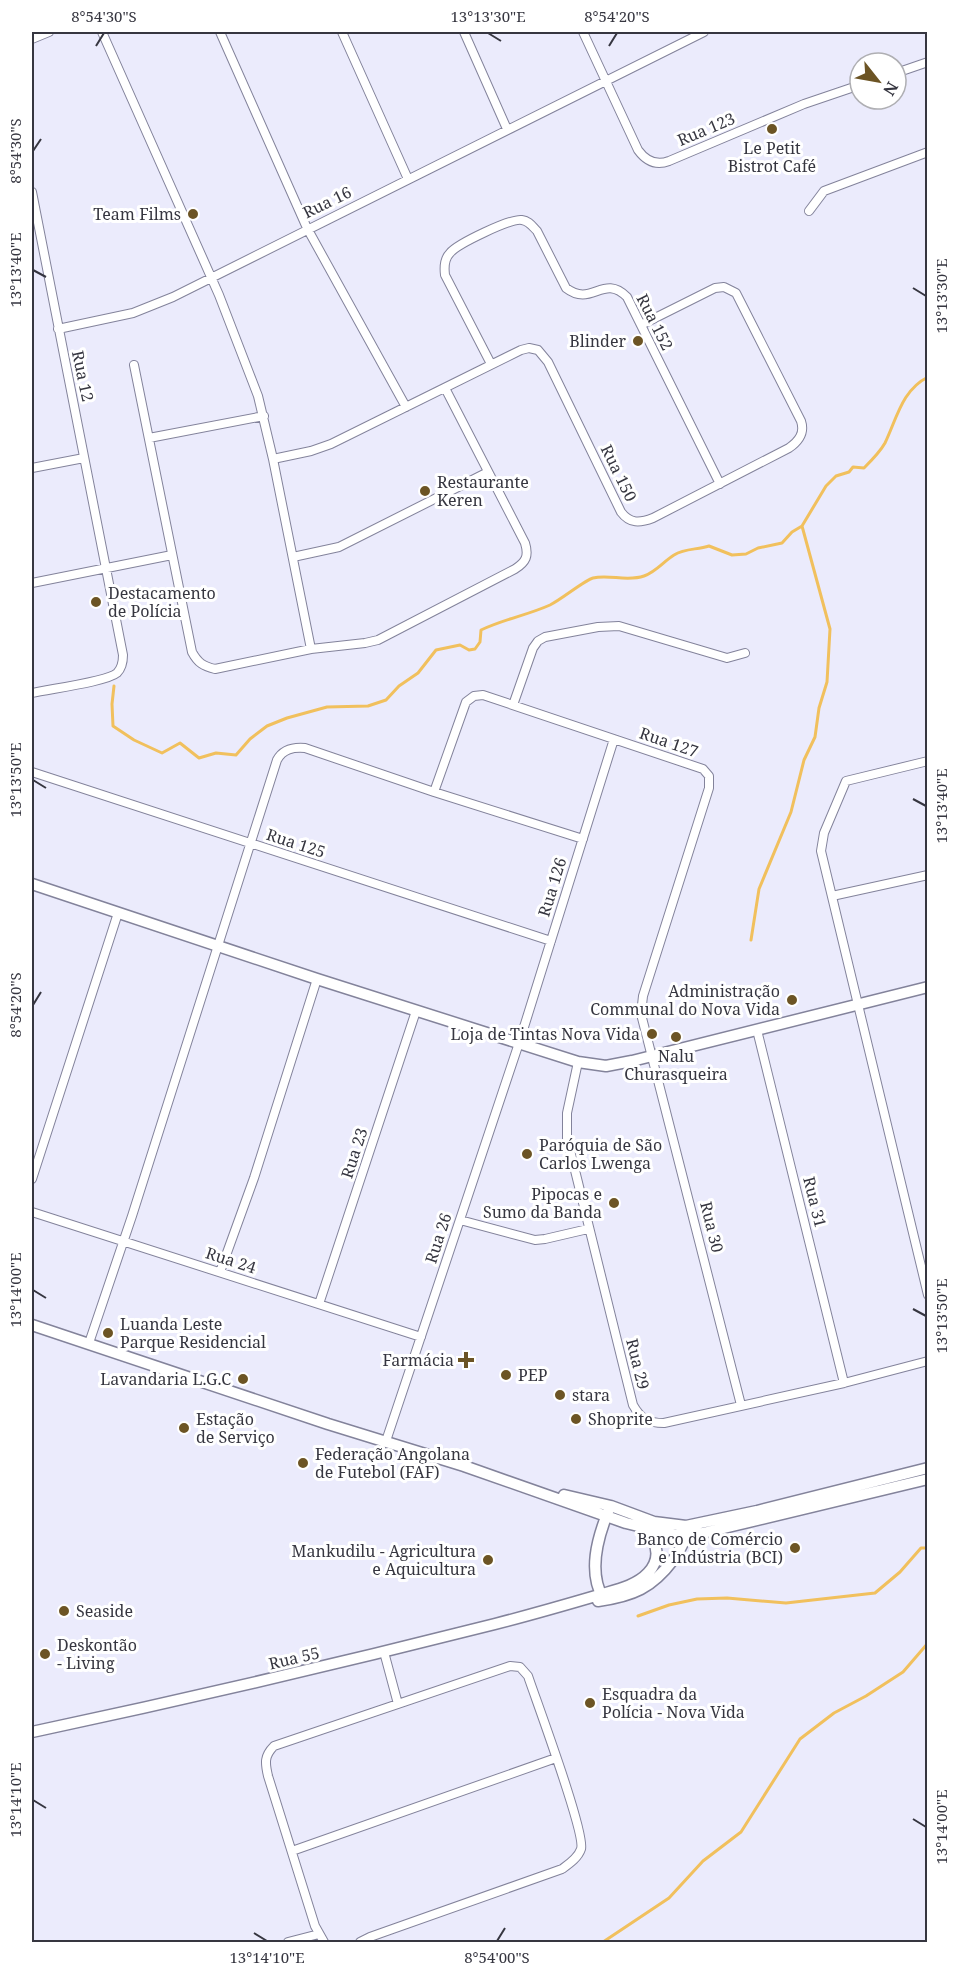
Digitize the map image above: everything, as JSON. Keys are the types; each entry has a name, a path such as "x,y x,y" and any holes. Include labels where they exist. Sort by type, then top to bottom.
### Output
{"street":[{"path":"32,39 49,32"},
{"path":"102,32 211,276 258,396 311,649"},
{"path":"220,32 307,228 405,407"},
{"path":"342,32 408,180"},
{"path":"464,32 507,129"},
{"path":"583,32 606,81"},
{"name":"Rua 16","path":"58,329 133,314 173,297 307,228 704,32"},
{"path":"908,69 927,62"},
{"name":"Rua 123","path":"606,81 638,150 649,161 659,164 804,104 848,89"},
{"path":"809,211 824,191 927,152"},
{"name":"Rua 12","path":"32,192 123,655 122,666 114,675 107,678 32,693"},
{"name":"Rua 152","path":"491,364 445,275 444,266 448,255 456,248 514,220 526,221 537,231 567,288 579,296 611,288 627,297 720,484"},
{"name":"Rua 150","path":"273,459 331,444 491,364 529,348 538,350 543,356 621,512 628,519 638,522 646,521 789,448 799,440 802,435 802,426 795,410 739,298 732,290 724,287 715,288 641,325"},
{"path":"134,365 192,652 197,662 215,669 311,649 365,644 378,640 521,565 527,556 525,543 445,388"},
{"path":"149,438 264,416"},
{"path":"32,468 84,458"},
{"path":"293,557 339,547 488,472"},
{"path":"32,583 89,572 106,566 171,555"},
{"path":"513,705 533,648 545,637 598,627 619,626 727,658 744,653"},
{"name":"Rua 127","path":"434,792 466,702 474,696 483,695 703,769 711,781 642,1003 642,1019 653,1056"},
{"name":"Rua 126","path":"519,1043 614,739"},
{"path":"89,1343 280,753 287,749 305,748 583,839"},
{"path":"927,762 846,781 822,843 822,858 927,1295"},
{"name":"Rua 125","path":"32,772 550,941"},
{"path":"832,896 927,875"},
{"path":"32,884 416,1011 578,1062 606,1066 927,987"},
{"path":"32,1179 118,913"},
{"path":"220,1272 254,1178 317,979"},
{"name":"Rua 23","path":"319,1304 416,1011"},
{"name":"Rua 31","path":"757,1030 844,1383"},
{"name":"Rua 26","path":"386,1441 519,1043"},
{"name":"Rua 30","path":"653,1056 741,1405"},
{"name":"Rua 29","path":"578,1062 568,1107 566,1126 568,1144 633,1405 640,1417 651,1423 664,1423 844,1383 927,1361"},
{"name":"Rua 24","path":"32,1212 421,1337"},
{"path":"460,1220 535,1240 588,1229"},
{"path":"32,1324 508,1481 608,1512 686,1531 927,1468"},
{"path":"608,1512 645,1529 667,1534 748,1522 927,1479"},
{"path":"603,1597 595,1573 598,1544 608,1512"},
{"path":"603,1597 628,1586 652,1568 657,1550 654,1539 645,1529"},
{"path":"603,1597 631,1594 653,1583 678,1554 686,1531"},
{"name":"Rua 55","path":"32,1732 384,1652 603,1597"},
{"path":"384,1652 398,1704"},
{"path":"324,1942 319,1934 268,1776 265,1763 267,1754 274,1746 510,1666 520,1667 528,1676 556,1758 581,1834 582,1849 573,1861 562,1869 360,1942"},
{"path":"292,1851 556,1758"},
{"path":"288,1942 319,1934"}],"waterway":[{"path":"114,686 113,726 134,740 162,753 180,743 199,758 216,753 236,755 250,739 267,726 287,718 327,707 368,706 386,700 399,686 418,673 436,650 460,645 469,650 475,649 480,642 481,630 550,605 593,578 638,578 652,572 670,557 687,550 709,546 732,555 746,554 758,548 782,543 792,532 802,526 826,486 836,476 849,472 853,467 864,468 876,456 885,443 906,397 912,389 928,377"},
{"path":"751,940 759,889 791,812 804,760 815,737 819,708 827,682 830,629 802,526"},
{"path":"638,1616 669,1605 697,1599 727,1598 786,1603 875,1593 900,1572 921,1548 928,1548"},
{"path":"603,1942 669,1898 703,1861 741,1832 800,1739 834,1713 903,1672 928,1643"}],"place":[{"name":"Le Petit Bistrot Café","path":"772,129"},
{"name":"Team Films","path":"193,214"},
{"name":"Blinder","path":"638,341"},
{"name":"Restaurante Keren","path":"425,491"},
{"name":"Destacamento de Polícia","path":"96,602"},
{"name":"Administração Communal do Nova Vida","path":"792,1000"},
{"name":"Loja de Tintas Nova Vida","path":"652,1034"},
{"name":"Nalu Churasqueira","path":"676,1037"},
{"name":"Paróquia de São Carlos Lwenga","path":"527,1154"},
{"name":"Pipocas e Sumo da Banda","path":"614,1203"},
{"name":"Luanda Leste Parque Residencial","path":"108,1333"},
{"name":"Farmácia","path":"466,1360"},
{"name":"PEP","path":"506,1375"},
{"name":"Lavandaria L.G.C","path":"243,1379"},
{"name":"stara","path":"560,1395"},
{"name":"Shoprite","path":"576,1419"},
{"name":"Estação de Serviço","path":"184,1428"},
{"name":"Federação Angolana de Futebol (FAF)","path":"303,1463"},
{"name":"Banco de Comércio e Indústria (BCI)","path":"795,1548"},
{"name":"Mankudilu - Agricultura e Aquicultura","path":"488,1560"},
{"name":"Seaside","path":"64,1611"},
{"name":"Deskontão - Living","path":"45,1654"},
{"name":"Esquadra da Polícia - Nova Vida","path":"590,1703"}]}
